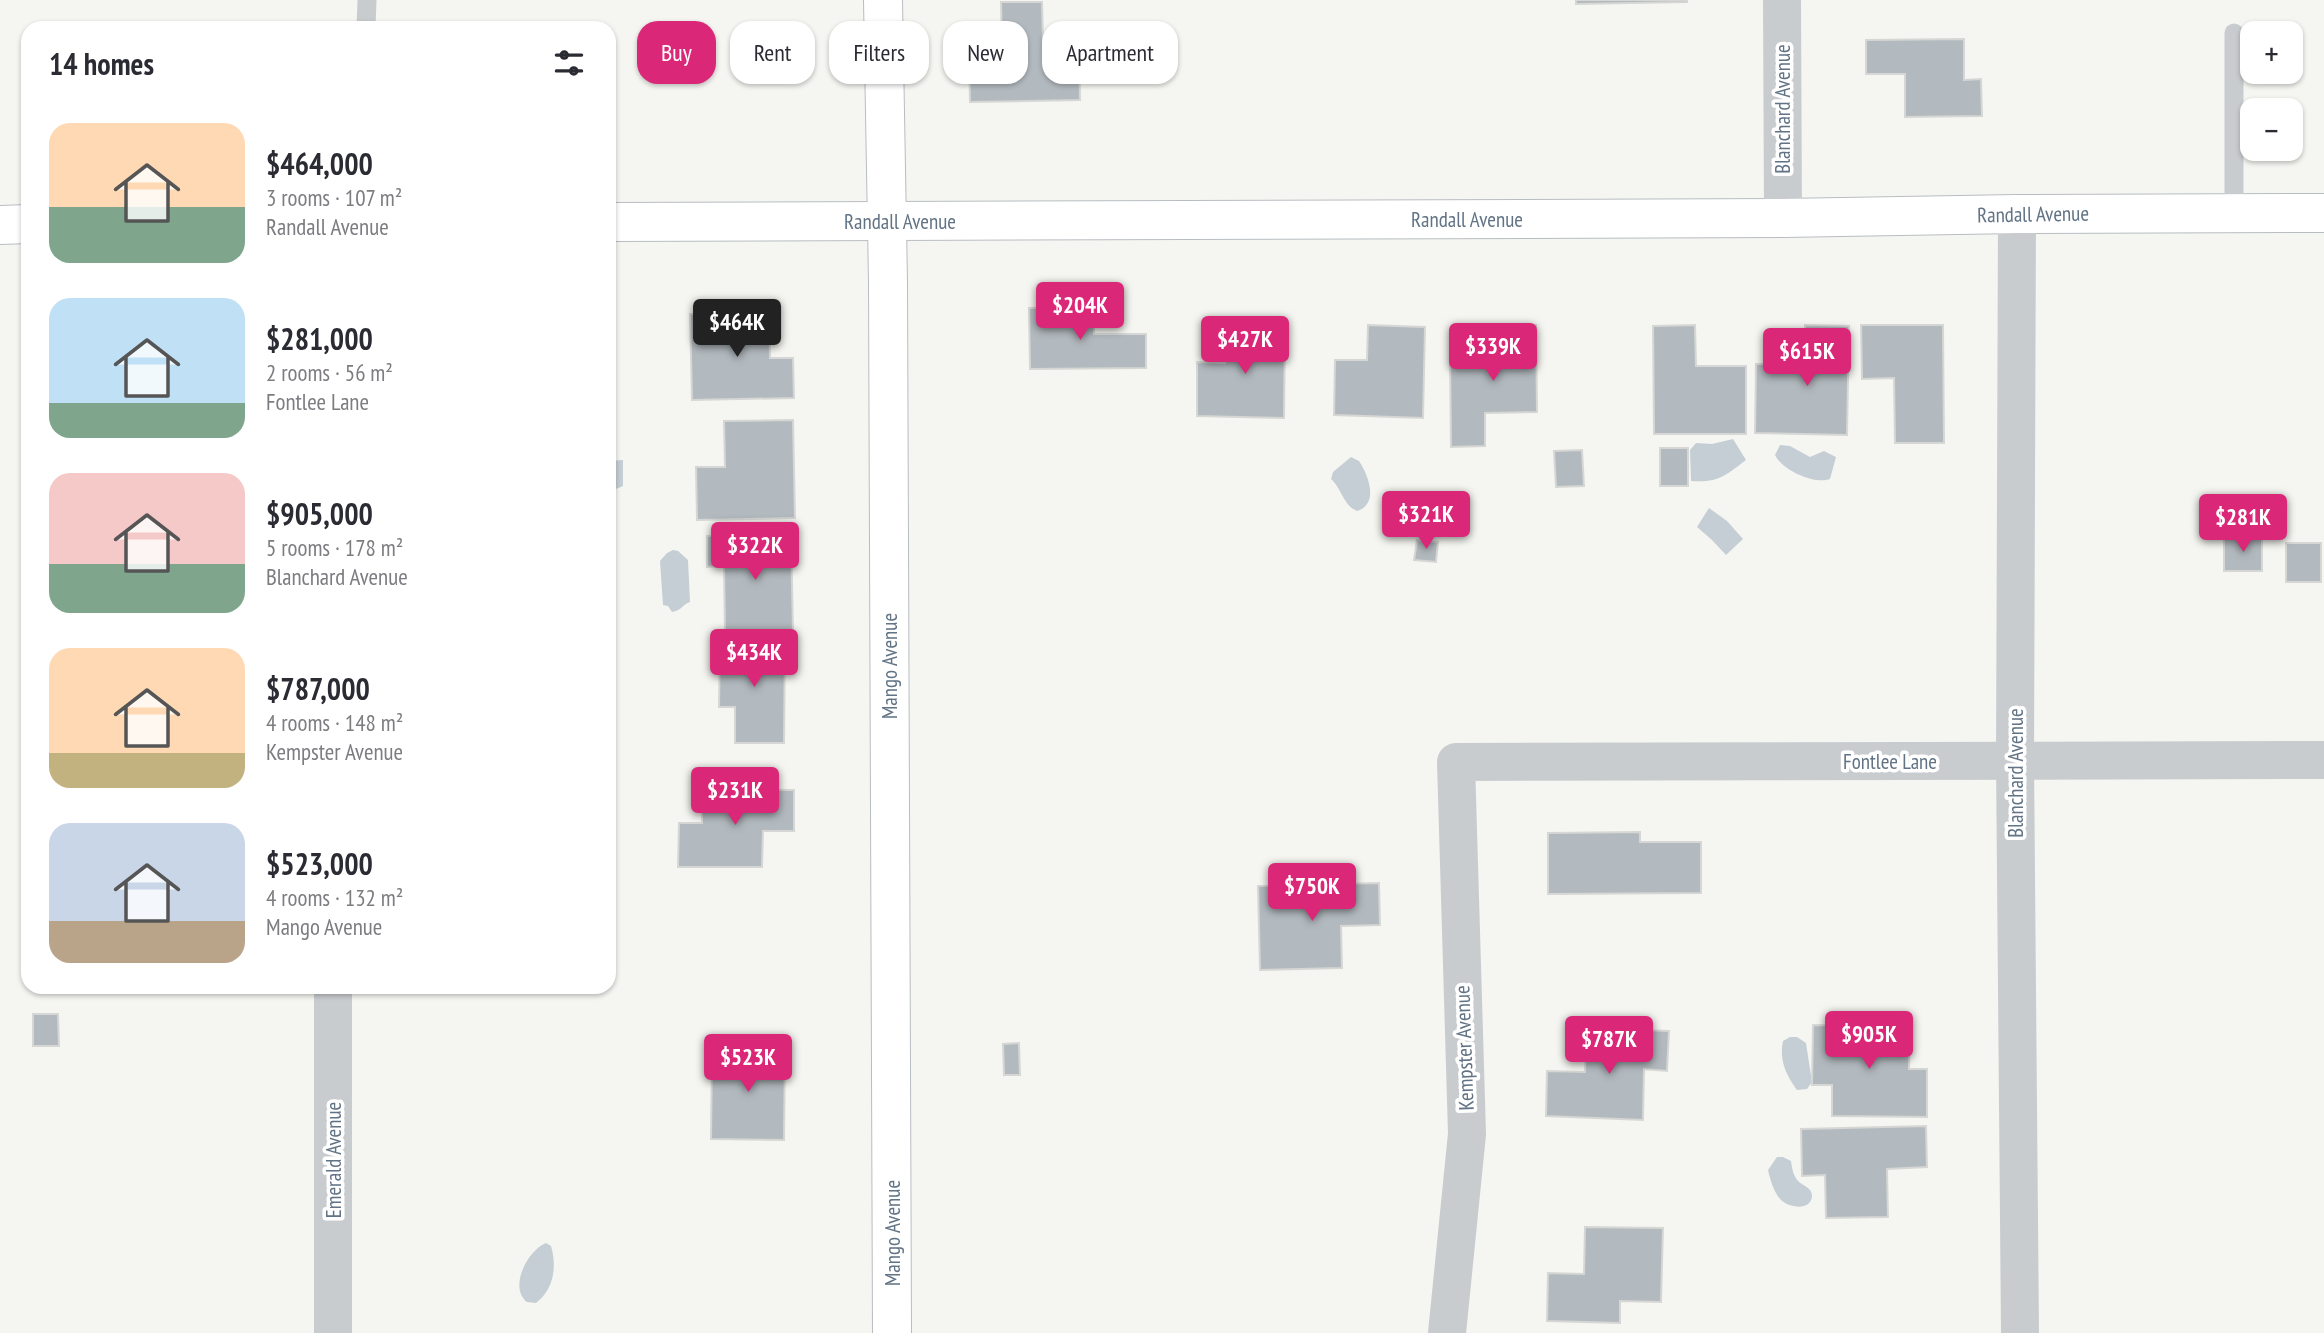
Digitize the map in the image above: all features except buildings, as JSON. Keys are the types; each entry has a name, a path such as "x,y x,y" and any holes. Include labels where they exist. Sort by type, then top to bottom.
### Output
{"street":[{"name":"Mango Avenue","path":"883,0 887,221 892,1333"},
{"name":"Blanchard Avenue","path":"1783,0 1783,218"},
{"name":"Randall Avenue","path":"616,222 1783,218 2324,213"},
{"name":"Blanchard Avenue","path":"2017,214 2015,761 2020,1333"},
{"path":"0,225 21,225"},
{"name":"Fontlee Lane","path":"1456,762 2324,760"},
{"name":"Kempster Avenue","path":"1447,1333 1467,1134 1456,762"},
{"name":"Emerald Avenue","path":"333,994 333,1333"}],"lane":[{"path":"366,21 367,0"},
{"path":"2234,33 2234,213"}],"shaded area":[{"path":"1733,439 1746,460 1721,477 1708,481 1691,481 1690,450 1696,443 1712,444"},
{"path":"1780,445 1790,446 1810,457 1824,451 1836,457 1830,479 1808,478 1784,466 1775,455"},
{"path":"1351,457 1363,467 1370,489 1368,502 1357,511 1349,505 1331,479 1333,472"},
{"path":"616,460 623,460 623,486 616,489"},
{"path":"1709,508 1727,521 1743,539 1726,555 1697,527"},
{"path":"673,550 688,560 690,602 672,612 668,606 663,605 660,561"},
{"path":"1797,1037 1806,1043 1812,1082 1807,1089 1797,1090 1784,1067 1783,1041"},
{"path":"1777,1157 1791,1161 1796,1179 1811,1191 1811,1201 1808,1204 1794,1206 1779,1197 1768,1170"},
{"path":"546,1243 551,1246 554,1262 550,1284 536,1303 527,1302 519,1287 520,1279 527,1261"}]}
